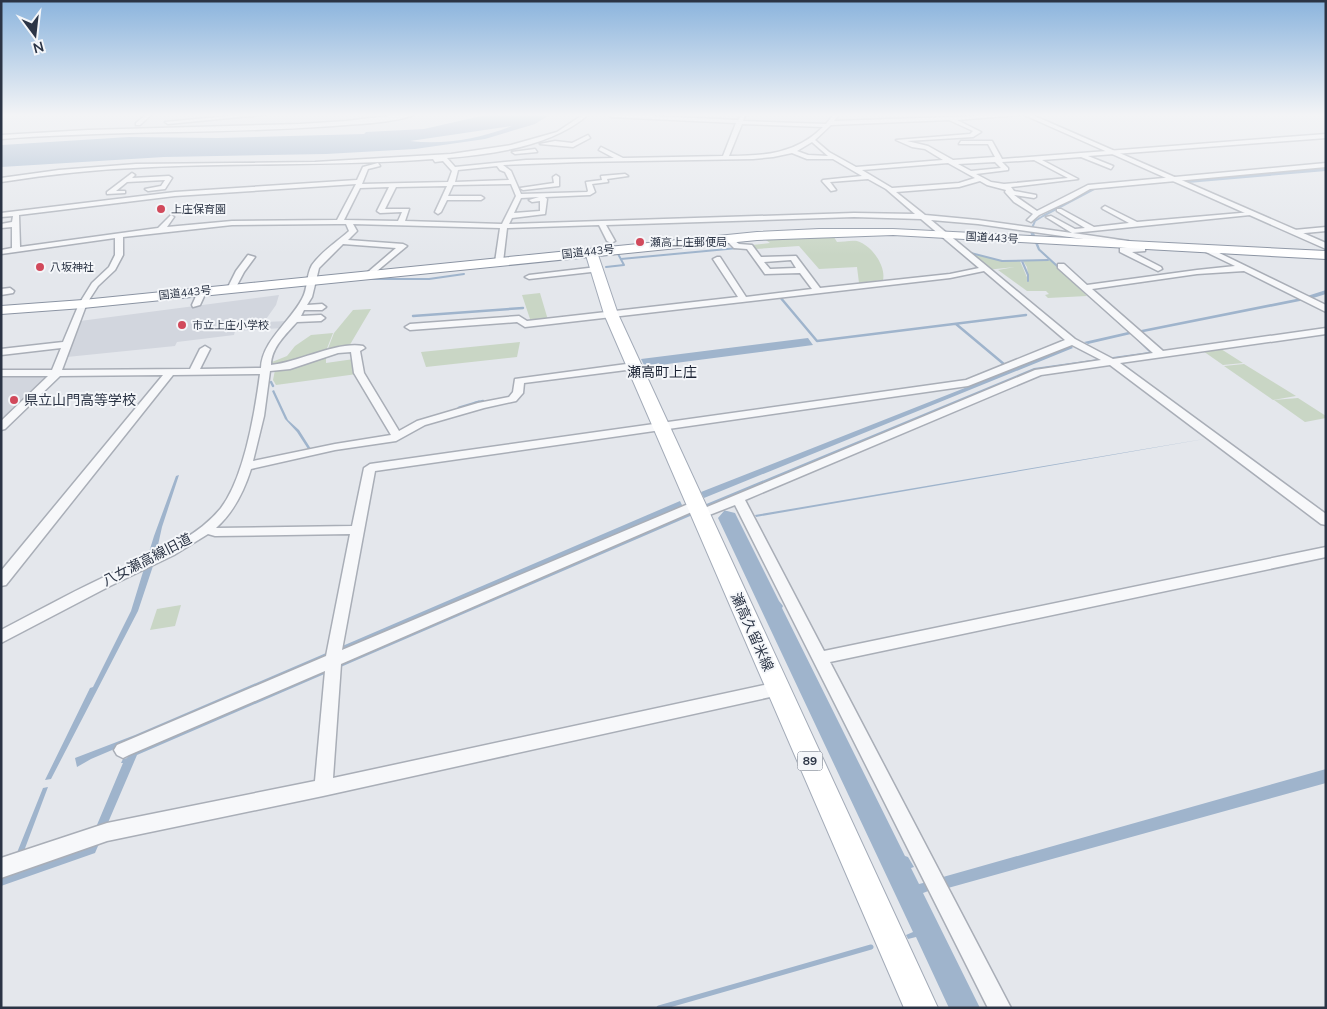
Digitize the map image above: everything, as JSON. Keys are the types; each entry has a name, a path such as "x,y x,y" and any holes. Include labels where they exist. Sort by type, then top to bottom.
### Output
{"highway":[{"name":"国道443号","path":"1,310 785,234 858,232 943,235 1326,256"}],"main road":[{"name":"瀬高久留米線","path":"591,252 611,314 695,510 778,689 921,1008"}],"street":[{"path":"288,166 394,161"},
{"path":"1,180 119,167 288,166 362,168 409,161"},
{"path":"453,169 523,161"},
{"path":"587,161 635,166 633,161"},
{"path":"587,161 588,168"},
{"path":"843,161 892,190 1072,342 1112,362 1326,520"},
{"path":"857,169 964,161"},
{"path":"969,173 1006,169 999,161"},
{"path":"1040,161 1091,186"},
{"path":"1095,161 1110,167"},
{"path":"1132,161 1326,246"},
{"path":"426,164 447,162 455,171 438,212"},
{"path":"949,162 989,184 1034,196"},
{"path":"383,171 389,164"},
{"path":"499,164 502,169 508,171 515,186 510,216 504,226 499,262"},
{"path":"1026,228 1037,214 1091,186 1326,165"},
{"path":"339,223 359,184 362,168"},
{"path":"1286,176 1326,173"},
{"path":"127,192 109,194 132,174"},
{"path":"1,215 221,190 394,184 451,180 475,176"},
{"path":"451,180 496,182 515,186 588,194 592,192 588,183 606,181 603,177 625,176"},
{"path":"515,186 557,185 556,177"},
{"path":"833,190 825,181 871,177"},
{"path":"126,180 169,178 163,188 136,190 132,199"},
{"path":"370,185 376,178"},
{"path":"892,190 959,185 980,179"},
{"path":"1007,189 1075,179"},
{"path":"494,190 496,182"},
{"path":"1118,192 1113,190 1207,183"},
{"path":"394,184 380,211 407,210 400,223"},
{"path":"510,216 543,213 544,199 515,186"},
{"path":"1007,189 1016,202 1037,214"},
{"path":"443,198 481,198"},
{"path":"1105,208 1135,224"},
{"path":"1059,210 1091,228"},
{"path":"1046,231 1048,229 1073,231 1250,213"},
{"path":"16,214 16,250"},
{"path":"1,252 160,229 271,222 504,226 854,215 923,218 1026,228 1128,242 1142,249 1123,250 1158,269"},
{"path":"160,229 171,217"},
{"path":"1049,217 1073,231"},
{"path":"341,242 353,230 349,223"},
{"path":"601,223 611,241"},
{"path":"1,226 16,224"},
{"path":"1294,232 1326,229"},
{"path":"1,427 57,372 84,302 95,285 112,268 119,255 119,235"},
{"path":"731,240 737,246 749,247 768,272 802,270"},
{"path":"341,242 403,246 371,274"},
{"name":"八女瀬高線旧道","path":"1,637 58,605 164,555 205,529 227,510 254,438 266,370 266,359 270,348 298,313 308,297 315,267 341,242"},
{"path":"1209,250 1326,308"},
{"path":"230,289 240,271 251,257"},
{"path":"758,260 793,258 817,290"},
{"path":"717,259 743,299"},
{"path":"1061,266 1162,355"},
{"path":"1086,288 1197,272 1245,268"},
{"path":"410,326 519,319 525,324 950,276 984,269"},
{"path":"529,277 597,270"},
{"path":"196,305 202,292"},
{"path":"298,313 322,307"},
{"path":"298,313 321,318"},
{"path":"123,750 333,660 695,510 738,499 1039,372 1326,331"},
{"path":"323,788 333,660 370,468 968,383 1072,342"},
{"path":"1,352 67,344"},
{"path":"1,373 266,370 290,366 337,350 358,348 359,373 395,433"},
{"path":"194,371 205,349"},
{"path":"245,466 335,447 392,440 421,423 474,407 512,399 518,393 519,381 634,366"},
{"path":"1,581 171,371"},
{"path":"738,499 1000,1008"},
{"path":"205,529 215,532 343,529 358,531"},
{"path":"821,658 1326,552"},
{"path":"1,868 106,832 323,788 778,689"}],"shaded area":[{"name":"市立上庄小学校","path":"279,295 276,305 264,322 289,321 283,328 235,331 234,335 177,342 175,346 67,357 80,321"},
{"name":"県立山門高等学校","path":"1,374 54,374 1,425"}],"green space":[{"path":"832,234 837,242 857,241 868,247 880,263 883,280 859,283 857,267 819,269 799,246 755,249 752,245 770,243 763,238"},
{"path":"969,253 1002,261 1020,261 1029,282 1027,267 1023,261 1050,260 1087,296 1048,298 1045,295 1049,294 1046,291 1027,291 998,270 1015,267 986,270"},
{"path":"540,293 548,320 531,322 522,295"},
{"path":"371,309 348,348 327,351 334,333 353,310"},
{"path":"333,333 326,351 272,367 272,362 287,356 295,346 311,335"},
{"path":"520,342 517,357 426,367 421,352"},
{"path":"1221,349 1243,363 1223,365 1203,351"},
{"path":"326,355 326,363 354,359 357,374 276,385 273,380 275,370"},
{"path":"1244,364 1296,396 1273,400 1224,366"},
{"path":"1298,398 1326,416 1326,418 1305,422 1274,400"},
{"path":"181,605 175,626 150,630 157,609"}],"water":[{"path":"1,161 97,161 1,167"},
{"path":"1326,167 1326,171 1188,183 1181,179"},
{"path":"1033,230 1040,249 1131,332 1301,298 1326,290 1326,294 1310,299 1134,334 1154,352 1326,329 1039,370 711,507 137,755 95,853 1,886 1,878 8,875 43,788 48,787 24,851 26,869 84,849 94,832 123,763 121,763 123,759 127,758 129,753 704,505 1034,368 1149,352 1131,334 1088,344 1084,342 1128,332 1038,250 1032,236 1029,235 1031,235 1030,231"},
{"path":"808,338 813,345 660,365 659,363 645,367 641,359"},
{"path":"1071,346 1073,348 704,498 701,492"},
{"path":"274,390 288,420 299,430 311,449 393,435 418,420 462,407 418,422 396,435 251,462 308,449 297,432 285,419 272,391"},
{"path":"1210,438 756,517 755,515"},
{"path":"179,475 138,611 51,779 45,780 90,688 93,687 131,611 154,536 176,476"},
{"path":"680,501 683,507 91,759 77,767 75,758 135,735"},
{"path":"723,510 735,513 783,606 782,608 905,856 908,857 914,867 911,868 919,884 927,882 931,890 923,893 980,1008 949,1008 916,937 908,939 906,935 913,932 718,518"},
{"path":"1326,769 1326,783 948,888 943,877"}],"waterway":[{"path":"1113,187 1103,188 1188,180"},
{"path":"1032,228 1035,221 1096,188"},
{"path":"621,259 738,248"},
{"path":"606,267 624,265 617,252"},
{"path":"967,252 1002,261 1048,260"},
{"path":"1022,261 1028,275 1028,281"},
{"path":"369,279 429,279 464,274"},
{"path":"780,297 817,341 1026,315"},
{"path":"413,316 523,308"},
{"path":"956,324 1005,365"},
{"path":"271,382 273,386"},
{"path":"479,402 483,401"},
{"path":"459,408 479,402"},
{"path":"475,403 479,402"},
{"path":"659,1008 871,947"}],"place":[{"name":"上庄保育園","path":"161,209"},
{"name":"瀬高上庄郵便局","path":"640,242"},
{"name":"八坂神社","path":"40,267"},
{"name":"市立上庄小学校","path":"182,325"},
{"name":"県立山門高等学校","path":"14,400"}],"district":[{"name":"瀬高町上庄","path":"662,372"}]}
